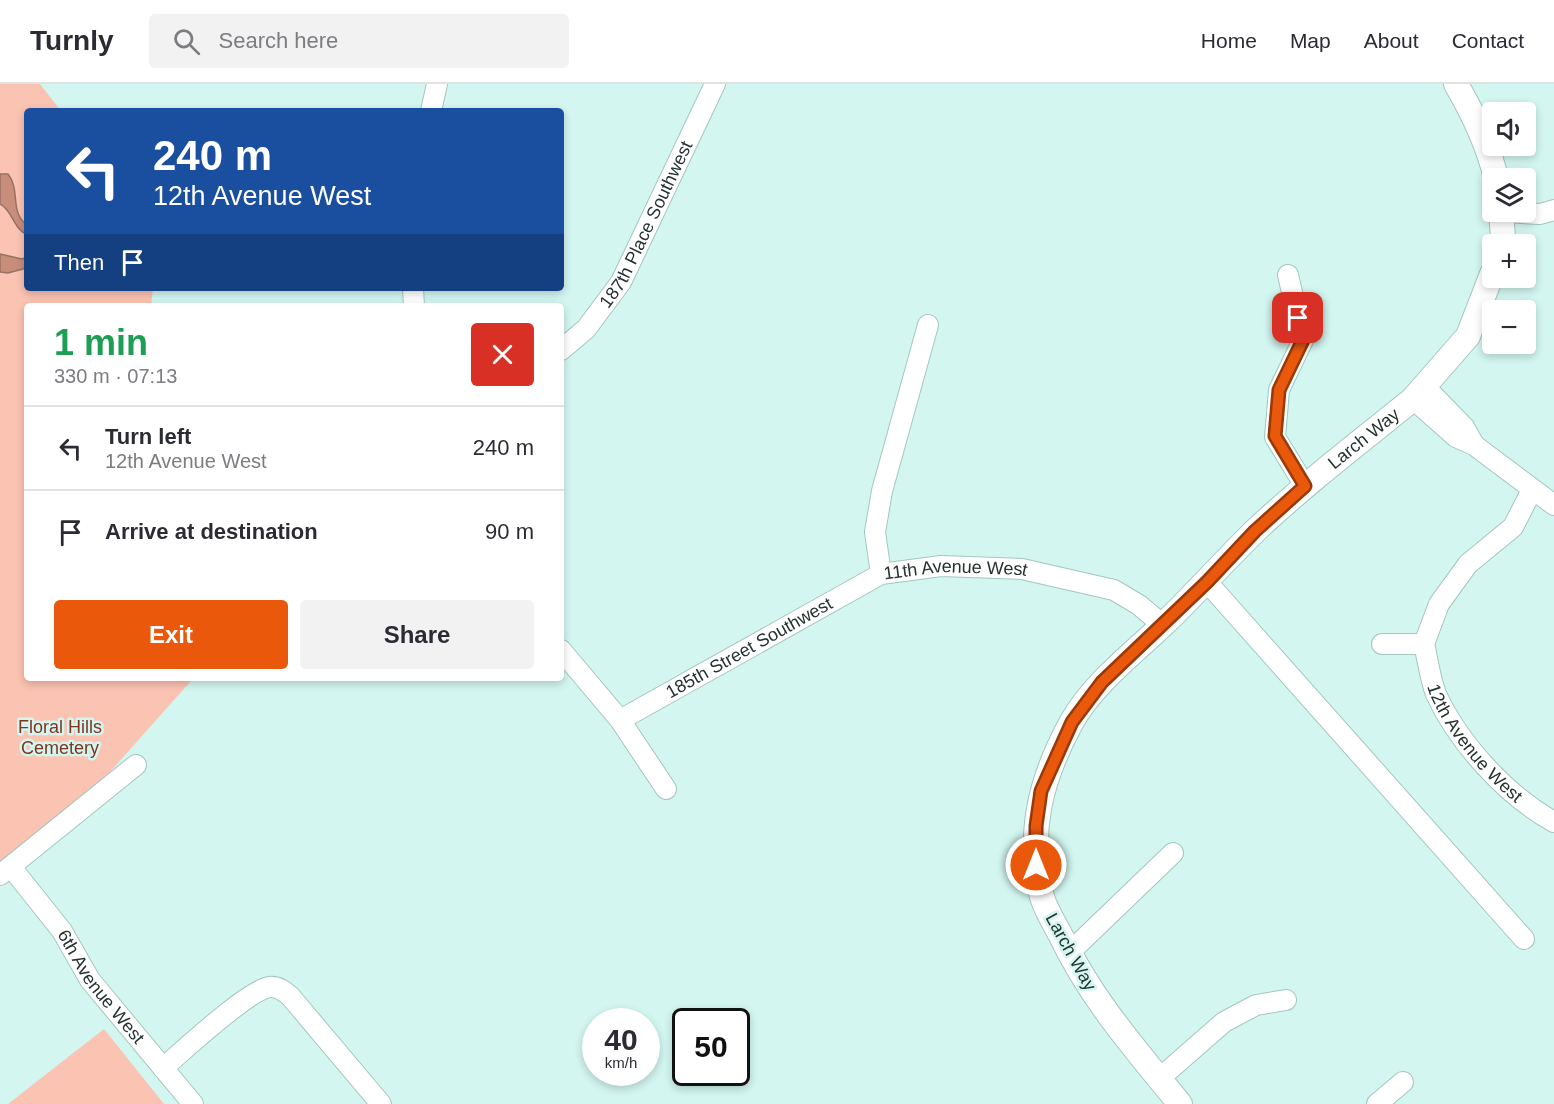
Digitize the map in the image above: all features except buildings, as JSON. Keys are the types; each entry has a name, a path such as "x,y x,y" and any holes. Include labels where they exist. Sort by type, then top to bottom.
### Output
{"main road":[{"path":"1456,84 1477,119 1494,168"},
{"name":"Larch Way","path":"1180,1104 1092,993 1043,900 1036,865 1036,826 1041,791 1072,722 1102,682 1207,582 1255,531 1305,486 1419,393 1468,336 1487,288"}],"street":[{"path":"432,108 437,84"},
{"name":"187th Place Southwest","path":"564,347 586,329 621,282 715,84"},
{"path":"1536,214 1554,210"},
{"path":"1288,275 1303,340 1279,390 1275,436 1305,486"},
{"name":"11th Avenue West","path":"928,325 882,491 875,532 881,574 941,566 1022,569 1114,590 1139,605 1163,625"},
{"path":"1419,393 1456,437 1474,445 1554,505"},
{"path":"1382,644 1424,644 1439,604 1468,564 1513,527 1532,490"},
{"name":"185th Street Southwest","path":"620,720 881,574"},
{"path":"1207,582 1524,939"},
{"name":"12th Avenue West","path":"1424,644 1436,693 1460,735 1500,782 1533,811 1554,822"},
{"path":"564,654 620,720 666,789"},
{"path":"5,871 136,765"},
{"path":"1069,953 1173,853"},
{"name":"6th Avenue West","path":"5,871 62,931 90,980 193,1104"},
{"path":"163,1068 253,993 272,987 282,989 290,996 381,1104"},
{"path":"1160,1078 1224,1022 1256,1005 1286,1000"},
{"path":"1377,1104 1403,1082"}],"green space":[{"name":"Floral Hills Cemetery","path":"0,84 40,84 59,108 24,108 24,291 153,291 151,303 24,303 24,681 190,682 69,818 0,874"},
{"path":"104,1029 164,1104 8,1104"}],"shaded area":[{"path":"0,174 8,174 14,187 18,214 24,222 24,233 18,228 8,211 0,204"},
{"path":"0,254 24,258 24,269 8,273 0,272"}],"route":[{"path":"1036,865 1036,826 1041,791 1072,722 1086,702 1102,682 1207,582 1255,531 1305,486 1275,436 1279,390 1303,340 1298,318"}]}
